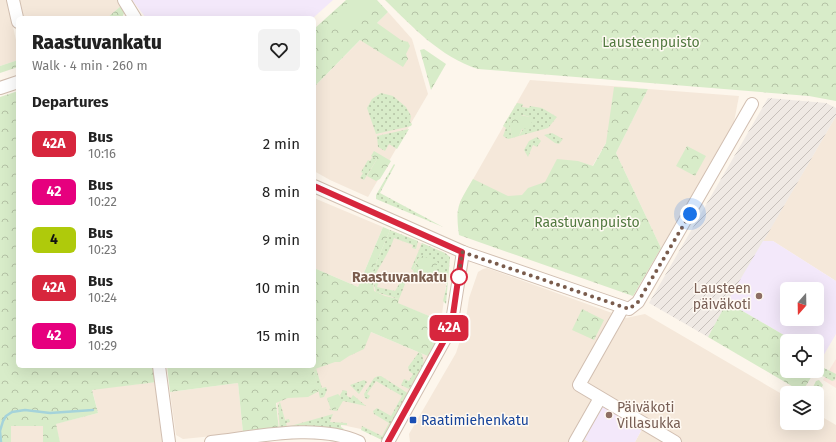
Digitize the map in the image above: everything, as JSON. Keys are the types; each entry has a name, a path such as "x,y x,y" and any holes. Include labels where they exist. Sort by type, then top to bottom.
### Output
{"street":[{"path":"13,0 17,16"},
{"path":"124,0 134,16"},
{"path":"0,88 16,83"},
{"path":"316,187 462,252 625,309 634,306 642,295 752,104"},
{"path":"388,442 446,337 453,315 462,252"},
{"path":"625,309 579,385 675,442"},
{"path":"159,368 169,442"},
{"path":"575,442 600,398"},
{"path":"211,442 310,432 330,433 359,442"}],"shaded area":[{"path":"0,0 7,0 16,40 16,61 0,66"},
{"path":"18,0 118,0 122,5 109,16 22,16"},
{"path":"132,0 333,0 315,16 144,16"},
{"path":"388,12 412,39 428,94 368,197 316,172 316,85"},
{"path":"530,80 638,88 547,244 460,202"},
{"path":"648,89 739,96 734,122 661,248 616,153"},
{"path":"768,98 826,103 836,108 836,116 708,337 649,303"},
{"path":"836,116 836,281 773,241 763,241"},
{"path":"316,199 383,227 358,287 316,269"},
{"path":"390,230 445,253 450,257 441,321 365,290"},
{"name":"Lausteen päiväkoti","path":"763,241 773,241 836,281 836,334 824,355 824,334 782,334 727,302"},
{"path":"487,268 626,318 645,314 780,393 780,430 824,430 824,418 836,425 836,442 635,442 643,428 582,438 589,442 410,442 409,434 456,353 465,325 469,298 478,272"},
{"path":"371,332 430,357 382,440 361,429 342,425 279,430 274,375 305,368 316,368 316,365"},
{"path":"836,359 836,388 823,380"},
{"path":"157,382 162,442 60,442 55,424 98,413 92,389"},
{"path":"238,383 243,433 183,439 176,435 170,392"},
{"name":"Päiväkoti Villasukka","path":"602,403 643,427 635,442 589,442 581,438"},
{"path":"11,426 43,426 43,442 11,442"}],"green space":[{"path":"346,0 377,0 388,12 377,23 401,40 408,42 410,46 406,54 408,59 403,67 360,40 316,85 316,27"},
{"path":"351,0 366,0 372,6 346,31 333,17"},
{"name":"Lausteenpuisto","path":"385,0 836,0 836,101 809,96 478,69 451,57 439,49 417,31"},
{"path":"122,5 124,13 123,16 109,16"},
{"path":"424,49 446,64 431,90 420,50"},
{"path":"16,61 16,68 0,73 0,66"},
{"name":"Raastuvanpuisto","path":"614,87 648,89 616,153 661,248 633,296 459,235 459,205 473,179 508,196 522,195 528,188 545,182 557,159 578,161 593,166 606,143"},
{"path":"16,92 16,368 155,368 157,382 92,390 98,413 56,424 60,442 43,442 43,426 11,426 11,442 0,442 0,97"},
{"path":"381,93 393,96 406,107 411,116 411,126 376,134 367,108 372,99"},
{"path":"517,103 523,104 522,107 529,108 530,106 542,108 557,117 548,128 519,136 530,117 523,115 512,118 509,122 512,138 508,139 503,136 506,128 503,126"},
{"path":"520,115 530,117 532,124 529,128 522,129 519,136 512,138 509,122 512,118"},
{"path":"409,129 397,149 389,144 385,151 378,147 377,136"},
{"path":"552,133 563,139 559,144 555,143 544,135"},
{"path":"537,137 541,141 537,147 533,145 528,157 524,150 529,141"},
{"path":"687,146 706,156 695,176 676,166"},
{"path":"374,151 391,161 380,179 376,181 367,176 377,159 371,156"},
{"path":"373,156 377,159 364,180 360,178 363,173 361,172 368,160 370,161"},
{"path":"394,164 395,165 380,193 443,227 376,199 376,195"},
{"path":"383,227 390,230 370,278 373,280 374,291 385,296 399,299 398,303 446,323 430,357 371,332 364,349 340,362 335,362 315,369 314,372 319,391 308,397 288,398 276,403 279,430 243,433 238,383 170,392 167,368 316,368 316,269 358,287"},
{"path":"390,230 418,241 416,249 412,248 413,245 394,238 373,279 379,282 377,287 395,291 406,274 411,276 409,280 407,279 399,299 376,292 373,280 370,278"},
{"path":"422,243 445,253 450,257 446,304 443,301 447,284 435,279 439,279 440,275 435,274 433,281 413,273 414,271 431,278 420,255 413,270 411,269"},
{"path":"420,255 438,262 431,278 413,271"},
{"path":"727,302 782,334 780,334 780,378 811,378 806,386 792,386 708,337"},
{"path":"582,309 604,320 594,340 572,330"},
{"path":"419,352 422,354 424,364 409,389 401,385 404,379 409,381 413,374 409,371 408,367"},
{"path":"316,368 322,388 326,387 327,390 324,397 320,398 314,372"},
{"path":"824,368 836,374 835,380 832,381 824,377"},
{"path":"381,376 409,394 382,440 361,430 362,426 382,436 389,423 374,414 373,411 377,408 391,416 402,396 376,381 367,394 370,396 368,399 365,398 364,394 374,378"},
{"path":"364,380 367,382 359,394 350,385"},
{"path":"819,380 822,386 814,386 816,381"},
{"path":"343,390 347,391 347,396 351,398 353,395 366,406 343,401 337,411 330,410 329,408 331,410 341,397 340,395"},
{"path":"338,394 341,397 341,401 335,410 331,410 327,398"},
{"path":"280,402 285,420 289,419 290,422 286,423 287,427 333,414 330,422 347,423 347,425 341,425 344,429 341,430 315,427 280,431 278,405"}],"waterway":[{"path":"1,442 0,431 3,421 6,416 12,412 25,410 50,413 93,410"}],"bus line":[{"name":"42A","path":"316,187 372,213 441,241 462,252 450,328 436,358 388,442"}],"place":[{"name":"Raastuvankatu","path":"459,277"},
{"name":"Lausteen päiväkoti","path":"759,296"},
{"name":"Päiväkoti Villasukka","path":"609,415"},
{"name":"Raatimiehenkatu","path":"413,420"}],"route":[{"path":"459,277 458,282 462,252 626,310 632,308 638,302 690,214"}]}
